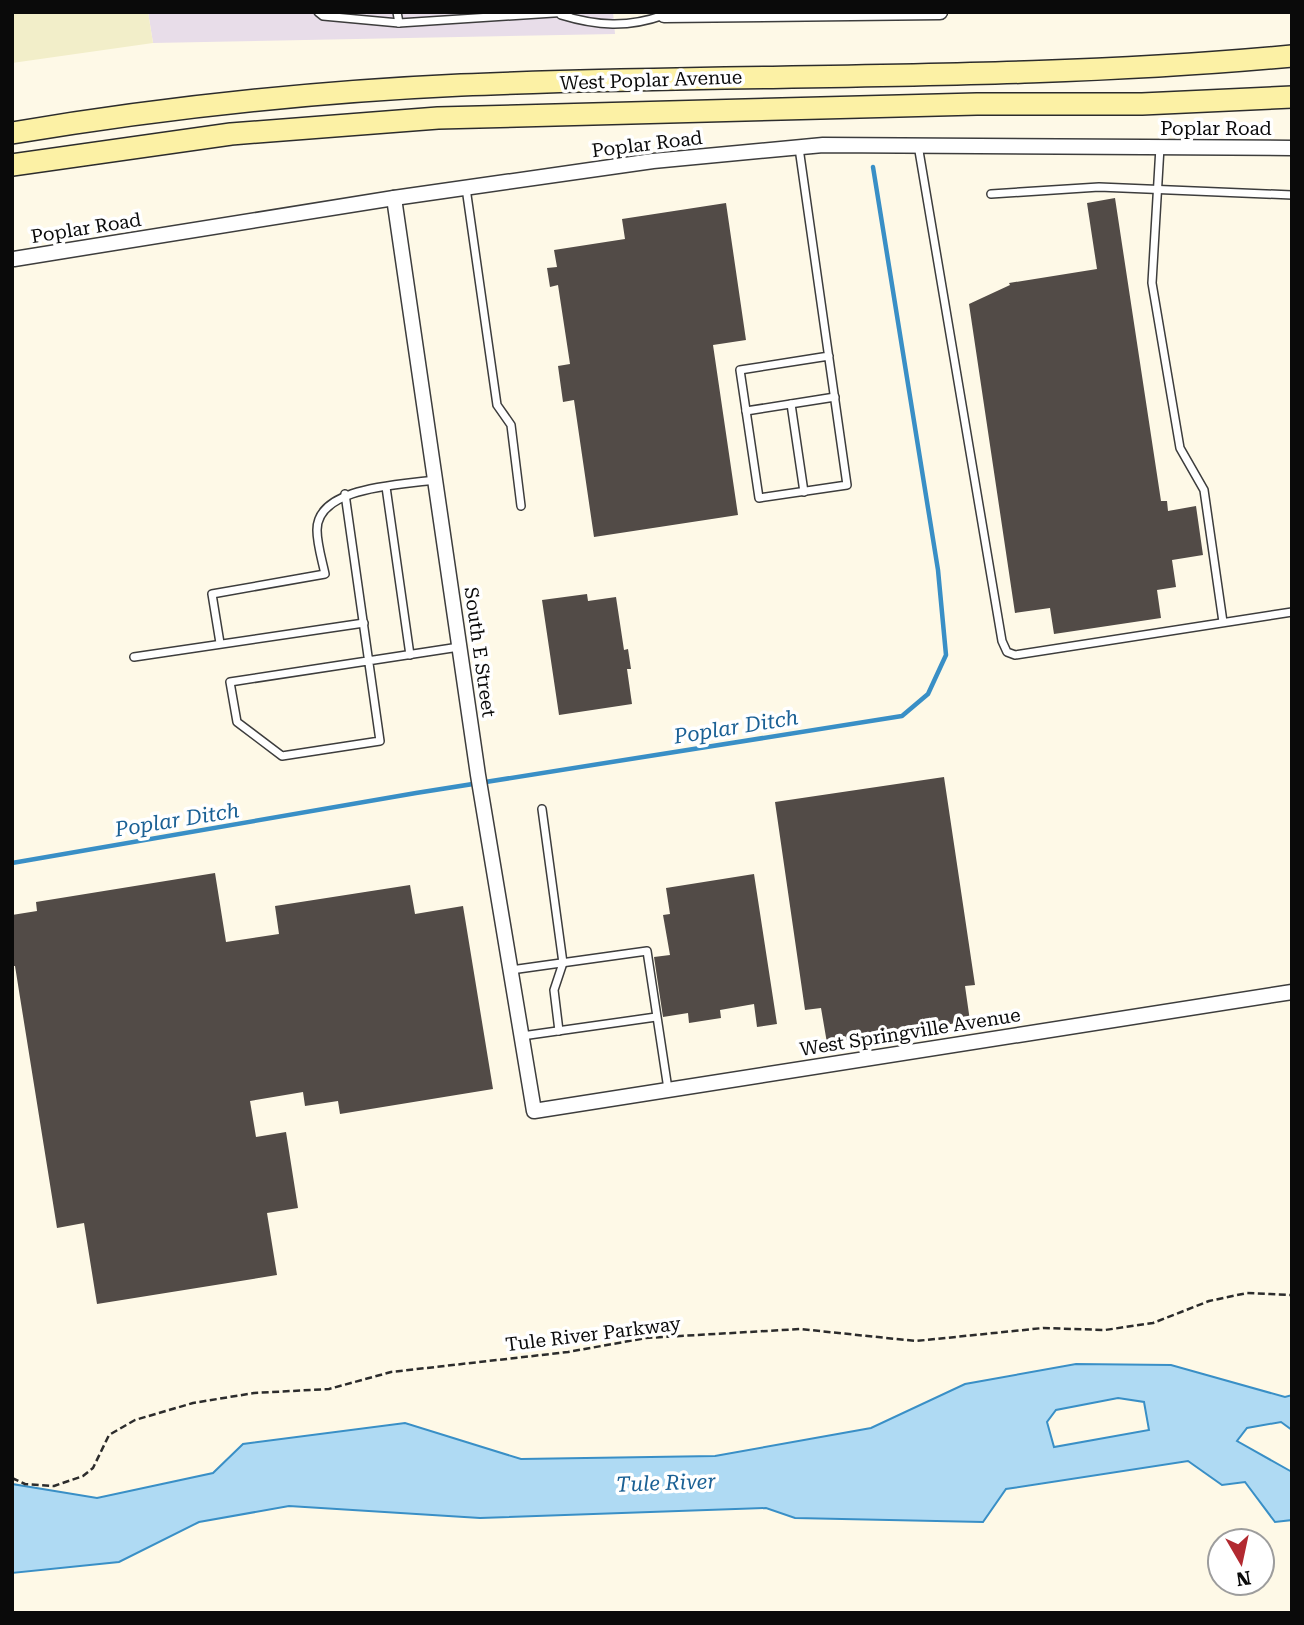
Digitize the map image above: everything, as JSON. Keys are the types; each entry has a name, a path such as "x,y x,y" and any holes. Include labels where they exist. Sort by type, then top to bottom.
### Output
{"main road":[{"name":"West Poplar Avenue","path":"12,132 257,99 409,88 1143,67 1292,56"},
{"name":"West Poplar Avenue","path":"12,165 231,134 438,118 977,104 1142,104 1292,97"}],"street":[{"path":"662,14 940,12"},
{"name":"Poplar Road","path":"14,259 394,198 653,160 799,147 918,145 1292,148"},
{"name":"South E Street","path":"394,198 459,647 534,1111"},
{"name":"West Springville Avenue","path":"534,1111 1292,992"}],"lane":[{"path":"318,12 323,16 399,23 560,15 569,12"},
{"path":"397,12 399,23"},
{"path":"560,15 592,25 616,25 644,22 662,14"},
{"path":"918,145 1002,641 1007,652 1015,655 1292,612"},
{"path":"799,147 835,397 847,485 759,499 740,370 829,356"},
{"path":"1160,147 1152,283 1180,448 1204,490 1223,622"},
{"path":"466,187 497,405 511,425 521,506"},
{"path":"991,194 1099,187 1292,195"},
{"path":"746,411 835,397"},
{"path":"791,404 804,492"},
{"path":"220,643 212,594 325,574 317,529 327,508 345,494 435,480"},
{"path":"386,487 410,654"},
{"path":"345,494 370,661 380,741 282,756 237,722 229,682 370,661 459,647"},
{"path":"134,657 364,623"},
{"path":"542,809 563,963 554,990 559,1031"},
{"path":"510,970 647,951 668,1090"},
{"path":"522,1036 656,1017"}],"path":[{"name":"Tule River Parkway","path":"12,1478 25,1484 54,1486 83,1476 93,1468 109,1435 135,1420 193,1403 254,1393 329,1389 391,1372 568,1352 646,1338 800,1329 916,1341 1043,1328 1105,1330 1153,1323 1209,1301 1235,1296 1292,1294"}],"shaded area":[{"path":"12,12 148,12 153,43 12,63"},
{"path":"148,12 613,12 615,34 153,43"}],"water":[{"name":"Tule River","path":"1076,1364 1171,1365 1285,1397 1292,1395 1292,1430 1281,1422 1247,1428 1237,1441 1292,1472 1292,1520 1275,1522 1245,1482 1222,1485 1188,1461 1006,1489 983,1522 795,1518 766,1508 480,1518 289,1506 199,1522 119,1562 12,1573 12,1484 97,1498 213,1473 243,1444 405,1423 521,1459 715,1456 871,1428 965,1384","holes":["1118,1398 1144,1402 1149,1430 1054,1447 1047,1422 1056,1410"]}],"building":[{"path":"1115,198 1161,501 1167,501 1168,511 1196,506 1203,555 1172,560 1176,587 1157,590 1161,618 1054,634 1050,608 1015,613 969,304 1010,285 1009,283 1097,269 1087,203"},
{"path":"726,203 746,340 713,345 738,515 594,537 574,400 563,402 558,366 570,364 558,285 550,287 547,268 557,267 554,250 625,239 622,219"},
{"path":"587,594 588,601 616,597 624,650 628,649 631,669 627,669 632,704 559,715 542,600"},
{"path":"944,777 975,985 965,986 970,1021 827,1043 821,1008 805,1010 775,802"},
{"path":"215,873 226,942 279,934 275,906 410,885 415,914 463,906 493,1089 340,1114 338,1101 305,1106 303,1092 250,1101 256,1137 286,1132 298,1208 267,1213 277,1275 97,1304 84,1223 57,1228 15,966 12,966 12,915 37,911 36,902"},
{"path":"754,874 777,1024 757,1027 754,1004 720,1010 721,1018 689,1023 688,1013 663,1017 654,957 670,955 663,915 670,914 666,888"}],"waterway":[{"name":"Poplar Ditch","path":"12,863 416,793 902,716 928,694 946,655 938,570 873,167"}]}
